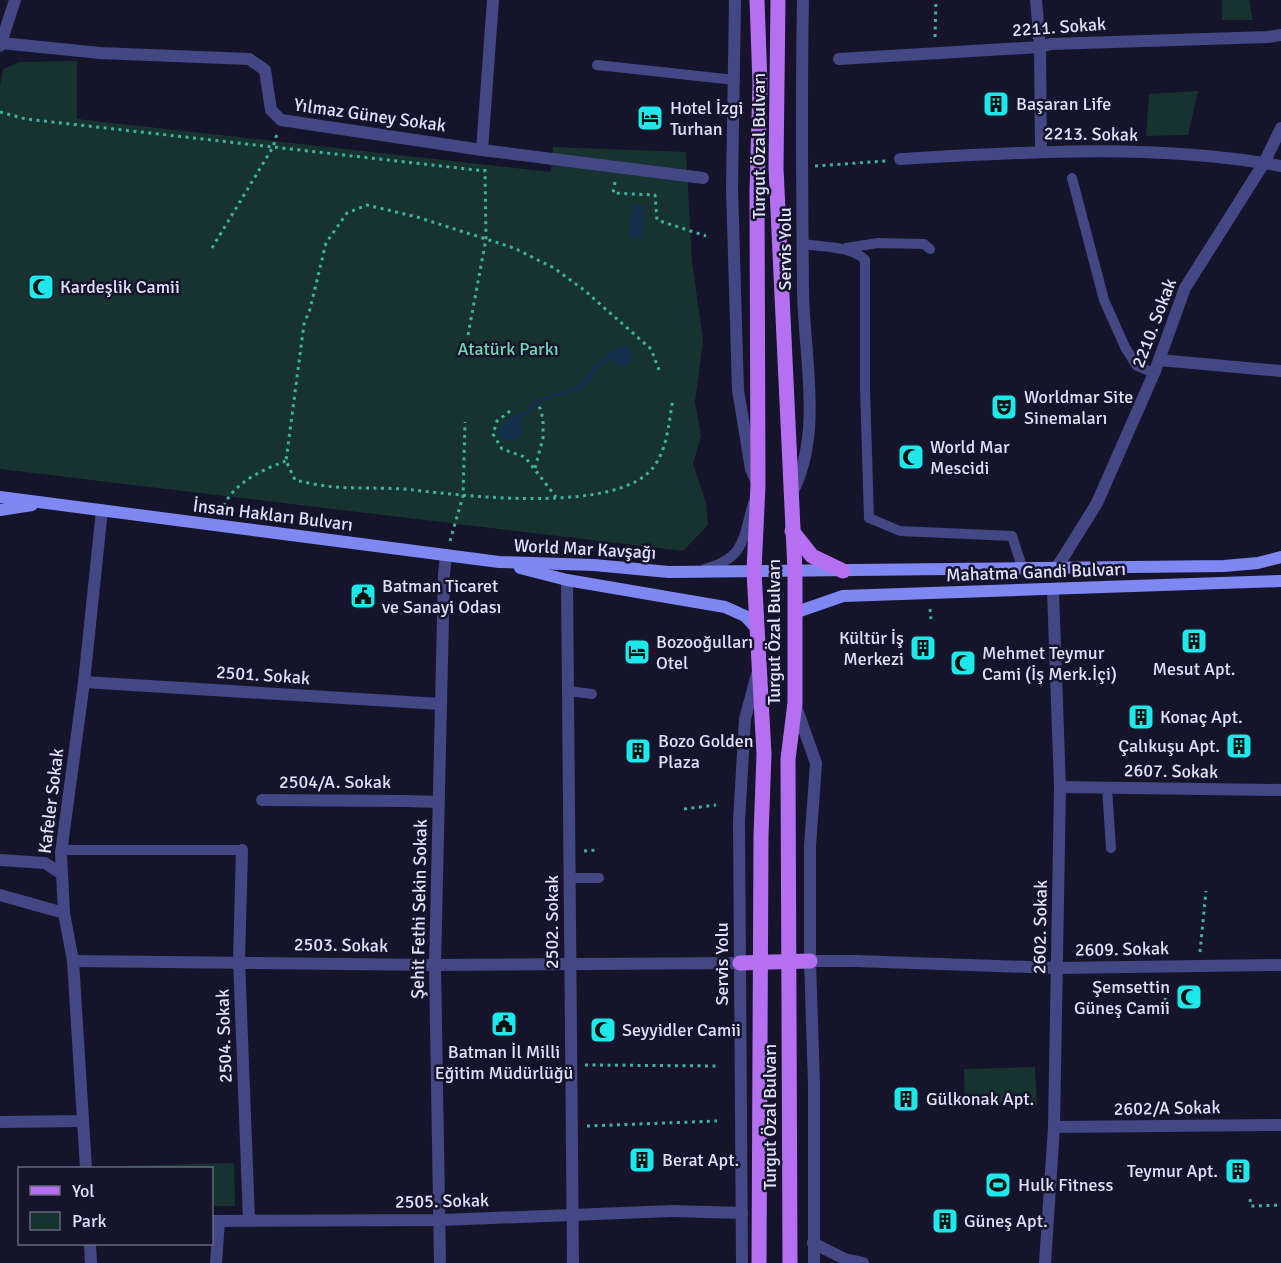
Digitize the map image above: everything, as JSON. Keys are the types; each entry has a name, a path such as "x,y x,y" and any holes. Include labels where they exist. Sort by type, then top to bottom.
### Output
{"main road":[{"name":"Turgut Özal Bulvarı","path":"757,0 760,84 757,191 758,485 754,571 764,754 759,1263"},
{"name":"Turgut Özal Bulvarı","path":"778,0 776,168 795,571 795,703 788,759 790,1263"},
{"path":"0,497 42,503"},
{"path":"0,510 42,503"},
{"name":"İnsan Hakları Bulvarı","path":"42,503 499,562"},
{"path":"792,531 812,556 843,572"},
{"name":"Mahatma Gandi Bulvarı","path":"795,571 1224,566 1258,563 1281,557"},
{"name":"World Mar Kavşağı","path":"499,562 594,565 669,572 795,571"},
{"name":"World Mar Kavşağı","path":"499,562 567,580 725,607 746,616 756,628"},
{"name":"Mahatma Gandi Bulvarı","path":"794,614 843,596 1053,591 1281,581"},
{"path":"740,963 810,961"}],"street":[{"path":"0,44 15,0"},
{"path":"482,150 493,0"},
{"path":"735,0 732,188 738,390 751,469 758,485"},
{"name":"Servis Yolu","path":"791,494 799,479 809,427 803,244 803,0"},
{"path":"1036,0 1040,47 1041,151"},
{"name":"2211. Sokak","path":"839,59 1040,47 1051,44 1268,38 1281,35"},
{"name":"Yılmaz Güney Sokak","path":"0,44 100,53 249,59 265,70 271,110 281,120 482,150 703,178"},
{"name":"2210. Sokak","path":"1056,569 1098,503 1154,373 1185,288 1264,163 1281,128"},
{"name":"2213. Sokak","path":"900,159 1041,151 1184,154 1281,166"},
{"path":"1159,360 1281,371"},
{"name":"Kafeler Sokak","path":"86,1167 73,961 64,913 62,850 84,682 102,510"},
{"name":"Şehit Fethi Sekin Sokak","path":"440,1263 435,965 440,704 447,555"},
{"name":"2502. Sokak","path":"567,580 573,1263"},
{"name":"2602. Sokak","path":"1045,1263 1054,1127 1060,787 1053,591"},
{"name":"Servis Yolu","path":"742,1263 739,821 745,719 760,667"},
{"name":"2501. Sokak","path":"84,682 440,704"},
{"path":"795,703 816,763 810,846 814,1263"},
{"name":"2607. Sokak","path":"1060,787 1281,790"},
{"name":"2504/A. Sokak","path":"262,800 438,802"},
{"name":"2504. Sokak","path":"242,850 239,960 249,1220"},
{"path":"0,860 45,863 62,874"},
{"path":"0,895 64,913"},
{"name":"2503. Sokak","path":"73,961 239,960 435,965 740,963"},
{"name":"2609. Sokak","path":"810,961 1057,968 1281,965"},
{"path":"0,1122 82,1120"},
{"name":"2602/A Sokak","path":"1054,1127 1281,1125"},
{"name":"2505. Sokak","path":"215,1221 441,1220 672,1211 742,1214"},
{"path":"215,1221 216,1263"},
{"path":"813,1243 845,1258 863,1263"},
{"path":"90,1245 91,1263"}],"lane":[{"path":"597,65 735,80"},
{"path":"1072,178 1104,300 1137,366 1154,373"},
{"path":"840,249 879,243 924,244 930,249"},
{"path":"803,244 860,254 865,260 865,388 869,518 900,531 1012,536 1023,570"},
{"path":"698,571 726,564 739,549 758,485"},
{"path":"568,691 592,694"},
{"path":"1107,788 1112,848"},
{"path":"62,850 242,850"},
{"path":"570,878 599,878"}],"path":[{"path":"935,54 936,0"},
{"path":"0,112 26,119 485,171"},
{"path":"212,248 273,147 281,120"},
{"path":"468,335 486,239 485,171 482,150"},
{"path":"803,166 900,159"},
{"path":"615,167 613,193 655,195 657,220 706,236"},
{"path":"659,370 651,349 584,290 554,268 514,248 417,217 367,205 347,213 326,243 310,309 304,324 286,461 295,480 333,487 411,490 463,496 556,497 607,493 631,484 655,466 666,437 673,399"},
{"path":"535,469 543,438 543,419 539,405"},
{"path":"510,411 497,421 493,434 502,449 525,457 556,497"},
{"path":"447,555 463,496 465,422"},
{"path":"224,506 228,496 263,469 286,461"},
{"path":"930,609 931,620"},
{"path":"684,809 716,805"},
{"path":"1200,966 1206,891"},
{"path":"1163,966 1166,1014 1172,1014"},
{"path":"571,1064 718,1066"},
{"path":"572,1127 717,1121"},
{"path":"1250,1199 1251,1206 1281,1205"}],"green space":[{"path":"1222,0 1249,0 1253,20 1222,20"},
{"name":"Atatürk Parkı","path":"77,61 77,119 551,172 553,147 686,152 692,261 703,341 695,402 701,436 693,464 706,503 708,525 683,551 0,469 0,85 3,69 19,62"},
{"path":"1198,91 1188,135 1146,136 1149,94"},
{"path":"1035,1067 1037,1105 965,1107 964,1069"},
{"path":"234,1163 235,1206 213,1206 213,1167 116,1166"}],"water":[{"path":"632,205 644,206 642,238 630,237"},
{"path":"620,346 627,346 630,350 632,357 630,364 620,366 609,359 600,366 588,383 578,390 542,401 519,420 522,432 517,440 504,440 498,434 500,427 510,418 526,411 536,400 576,387 596,364"}],"place":[{"name":"Başaran Life","path":"996,104"},
{"name":"Hotel İzgi Turhan","path":"650,118"},
{"name":"Kardeşlik Camii","path":"41,287"},
{"name":"Worldmar Site Sinemaları","path":"1004,407"},
{"name":"World Mar Mescidi","path":"911,457"},
{"name":"Batman Ticaret ve Sanayi Odası","path":"363,596"},
{"name":"Mesut Apt.","path":"1194,641"},
{"name":"Kültür İş Merkezi","path":"923,648"},
{"name":"Bozooğulları Otel","path":"637,652"},
{"name":"Mehmet Teymur Cami (İş Merk.İçi)","path":"963,663"},
{"name":"Konaç Apt.","path":"1141,717"},
{"name":"Çalıkuşu Apt.","path":"1239,746"},
{"name":"Bozo Golden Plaza","path":"638,751"},
{"name":"Şemsettin Güneş Camii","path":"1189,997"},
{"name":"Batman İl Milli Eğitim Müdürlüğü","path":"504,1024"},
{"name":"Seyyidler Camii","path":"603,1030"},
{"name":"Gülkonak Apt.","path":"906,1099"},
{"name":"Berat Apt.","path":"642,1160"},
{"name":"Teymur Apt.","path":"1238,1171"},
{"name":"Hulk Fitness","path":"998,1185"},
{"name":"Güneş Apt.","path":"945,1221"}]}
